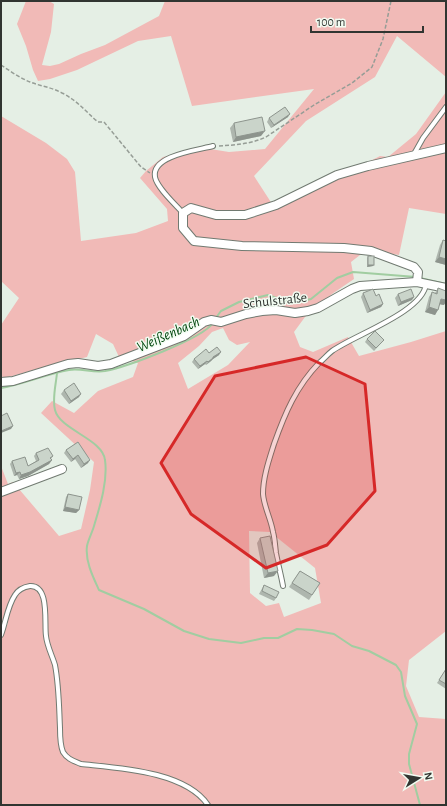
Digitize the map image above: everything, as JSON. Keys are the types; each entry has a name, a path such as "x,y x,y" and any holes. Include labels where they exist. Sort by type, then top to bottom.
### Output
{"street":[{"path":"446,148 368,166 337,175 276,205 245,215 216,215 190,208 183,213 183,228 194,241 242,246 344,248 372,251 414,267 417,278 426,284 446,288"},
{"name":"Schulstraße","path":"1,382 13,381 68,364 78,363 98,366 111,364 184,336 204,322 211,320 221,322 246,314 262,311 276,310 295,313 308,312 360,286 417,278"},
{"path":"1,492 62,469"}],"lane":[{"path":"413,155 423,138 446,107"},
{"path":"183,213 160,186 155,177 155,169 162,160 169,157 213,146"},
{"path":"283,586 273,532 263,495 264,479 270,457 281,423 294,395 311,372 331,352 344,343 388,322 422,295 426,284"},
{"path":"1,635 5,626 10,604 16,593 27,586 38,588 43,595 45,605 44,623 46,637 58,682 60,736 63,752 73,761 81,764 135,770 155,774 187,786 197,793 208,805"}],"path":[{"path":"213,146 239,145 258,141 314,105 352,83 372,67 382,39 391,1"},
{"path":"1,65 31,83 46,86 62,92 79,103 98,122 104,122 141,167 155,177"}],"highlighted area":[{"path":"306,357 365,384 375,491 327,545 266,568 191,514 161,463 215,376"}],"shaded area":[{"path":"26,1 49,1 54,4 51,32 42,65 50,66 59,64 105,45 159,16 165,1 446,1 446,77 397,36 375,77 306,121 254,176 276,210 380,156 388,157 416,134 446,92 446,214 409,208 399,255 380,252 360,255 351,262 354,279 332,294 305,317 294,332 300,347 313,352 348,337 359,356 446,331 446,631 409,660 406,686 419,717 446,719 446,805 1,805 1,640 8,623 1,622 1,466 8,484 13,482 59,536 81,529 90,490 94,462 41,413 52,401 74,413 98,391 133,377 138,363 119,357 113,344 96,334 87,357 5,378 1,376 1,325 19,298 1,281 1,116 46,143 67,159 75,172 81,241 136,233 168,221 167,209 140,178 146,171 163,157 204,148 229,152 265,149 314,89 192,106 171,36 138,41 77,70 50,79 38,81 17,24","holes":["223,328 229,340 237,345 250,342 228,365 188,389 178,363 199,346 212,332","249,531 270,532 315,568 321,603 284,617 279,603 266,606 250,593"]}],"building":[{"path":"285,107 290,114 274,125 269,118"},
{"path":"262,117 265,131 236,137 234,123"},
{"path":"443,240 446,241 446,259 439,257"},
{"path":"368,256 374,256 374,265 368,265"},
{"path":"438,288 446,291 446,300 441,299 438,310 429,307 432,292 437,294"},
{"path":"373,289 376,296 379,294 383,304 370,310 363,293"},
{"path":"411,289 414,297 401,302 398,294"},
{"path":"375,331 384,340 376,348 367,339"},
{"path":"217,347 221,352 208,362 207,361 200,366 194,359 206,349 209,353"},
{"path":"74,383 81,394 71,401 64,390"},
{"path":"7,413 13,426 1,431 1,416"},
{"path":"78,442 90,460 84,464 78,455 73,459 66,450"},
{"path":"48,448 53,456 50,458 52,460 30,472 21,475 20,472 16,473 12,461 25,457 28,466 39,460 36,453"},
{"path":"68,494 82,497 79,510 65,507"},
{"path":"270,536 278,571 268,573 260,538"},
{"path":"300,571 320,583 312,595 292,583"},
{"path":"264,585 279,592 276,598 262,591"},
{"path":"446,669 446,684 439,680"}],"waterway":[{"name":"Weißenbach","path":"215,319 221,311 239,302 268,295 285,301 298,302 311,299 337,278 353,272 416,277"},
{"name":"Weißenbach","path":"420,278 446,284"},
{"name":"Weißenbach","path":"1,388 69,370 105,371 115,368 163,352 194,337 213,323"},
{"path":"57,373 54,392 55,410 65,423 97,446 105,460 106,468 103,493 87,552 90,569 99,590 144,609 184,631 209,639 241,643 264,638 278,638 297,629 312,630 334,634 352,646 369,651 396,665 401,672 405,696 417,724 409,754 409,764 420,805"}]}
